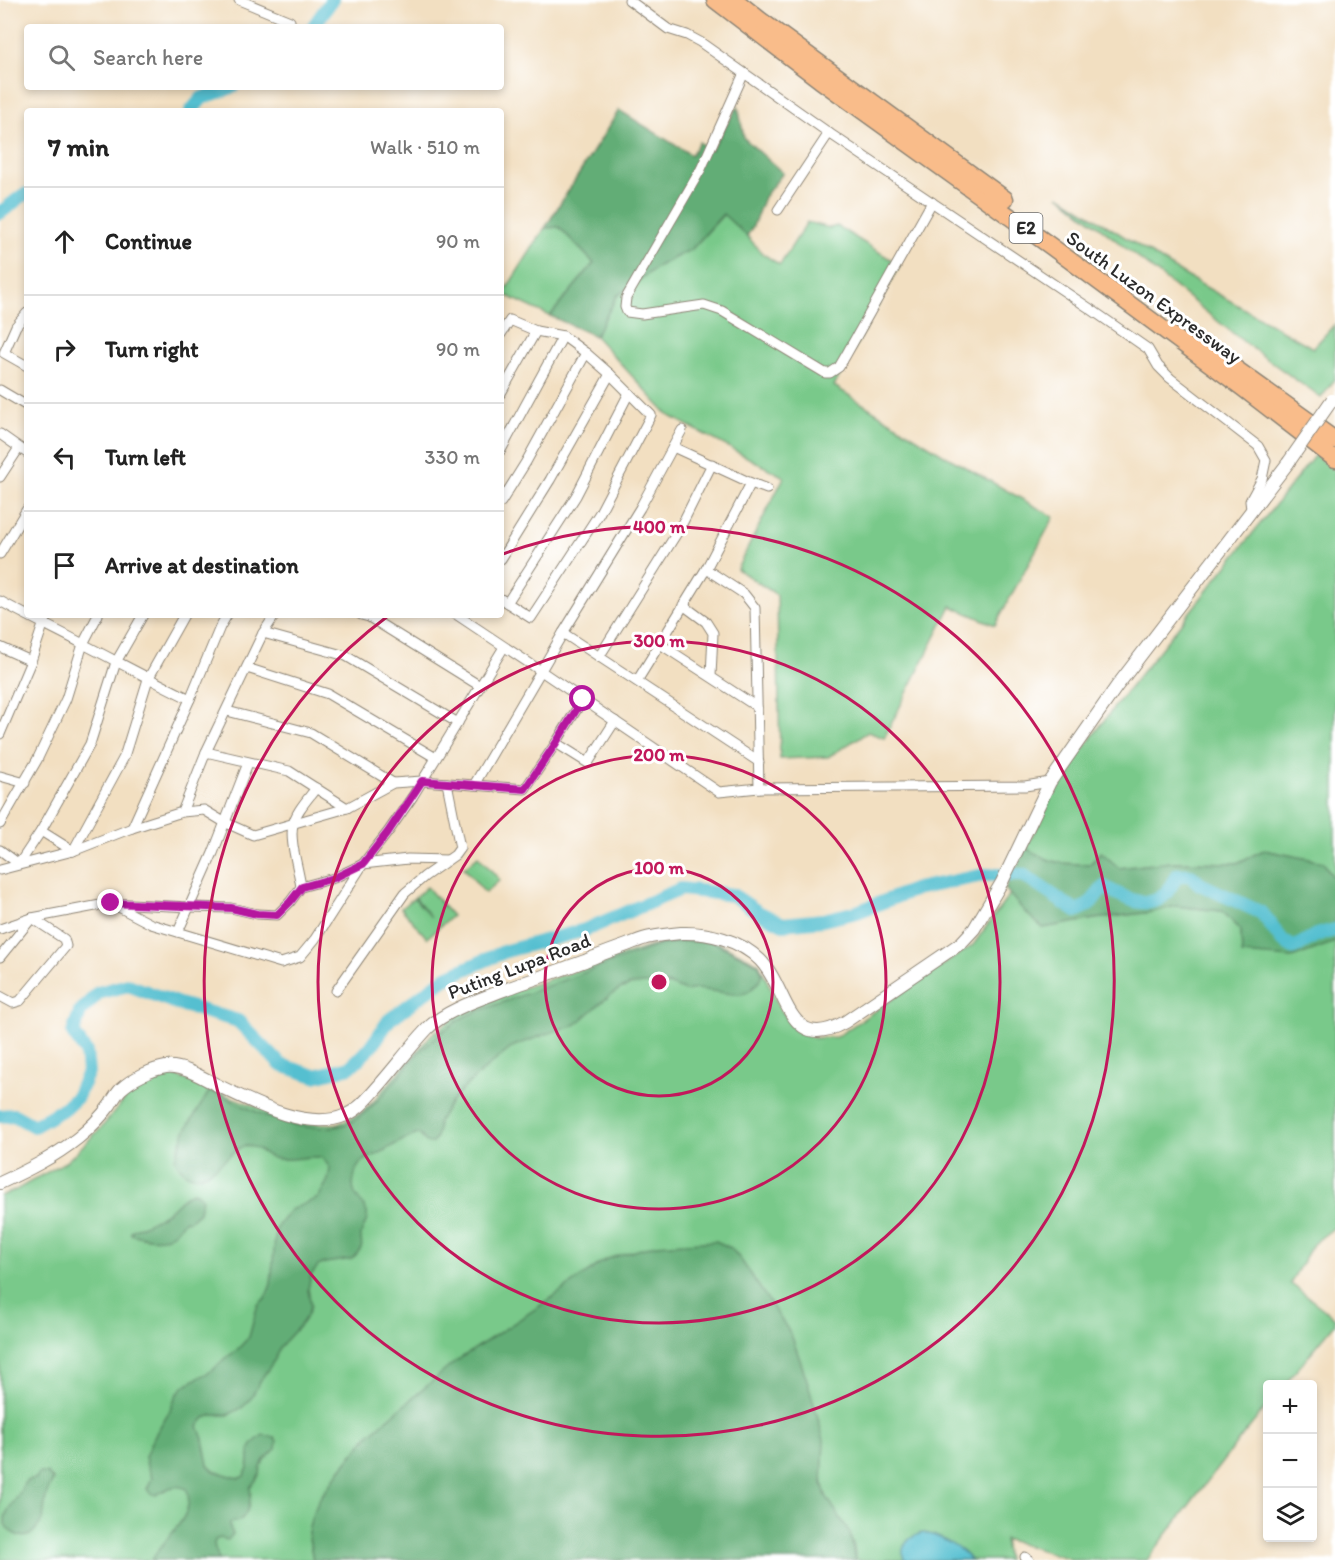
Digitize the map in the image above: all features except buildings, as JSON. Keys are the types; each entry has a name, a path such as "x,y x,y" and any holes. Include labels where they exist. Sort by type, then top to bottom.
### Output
{"highway":[{"name":"South Luzon Expressway","path":"715,0 812,74 1205,360 1335,459"},
{"name":"South Luzon Expressway","path":"735,0 1335,440"}],"street":[{"path":"239,0 290,21"},
{"path":"629,0 668,29 700,42 829,133 1148,349 1158,366 1170,378 1258,446 1266,460 1262,479 1250,501 1251,509"},
{"path":"744,73 701,169 626,298 627,312 642,314 704,305 712,307 825,373 830,373 839,367 932,202"},
{"path":"778,210 829,133"},
{"path":"24,317 16,326 4,353 24,364"},
{"path":"504,329 510,320 536,331 563,336 610,374 629,393 651,415 599,514 531,618 504,601 576,496 629,393"},
{"path":"16,326 24,330"},
{"path":"504,388 536,331"},
{"path":"504,444 563,336"},
{"path":"504,497 586,353"},
{"path":"504,554 550,480 610,374"},
{"path":"0,390 24,404"},
{"path":"461,618 719,792 759,788 1025,786 1050,782 1117,686 1288,463 1334,397"},
{"path":"474,785 640,508 682,430"},
{"path":"0,435 23,451 0,477"},
{"path":"673,447 767,489"},
{"path":"599,657 680,528 712,464"},
{"path":"637,681 706,568 751,483"},
{"path":"0,554 24,514"},
{"path":"706,568 744,594 754,608 759,788"},
{"path":"0,601 24,614"},
{"path":"683,605 706,622 713,633 711,676"},
{"path":"32,618 190,699"},
{"path":"0,734 46,618"},
{"path":"0,824 37,760 66,699 83,644 96,618"},
{"path":"20,864 90,744 116,662 141,618"},
{"path":"73,851 124,758 148,679 182,618"},
{"path":"132,828 225,618"},
{"path":"182,812 206,752 263,633 273,618"},
{"path":"371,618 480,686"},
{"path":"263,633 346,656 458,723"},
{"path":"563,633 759,762"},
{"path":"660,644 757,707"},
{"path":"0,647 31,661"},
{"path":"111,903 151,924 281,963 300,957 315,939 363,864 388,832 422,781 504,647"},
{"path":"247,668 328,694 436,758"},
{"path":"0,870 73,851 182,812 204,810 253,835 347,807 393,783 422,781 525,789 583,699"},
{"path":"226,711 310,733 393,783"},
{"path":"556,743 588,763 615,721"},
{"path":"206,752 289,771 347,807"},
{"path":"178,932 248,763"},
{"path":"0,776 24,783"},
{"name":"Puting Lupa Road","path":"0,1183 51,1157 80,1136 108,1107 121,1089 145,1073 168,1066 188,1071 251,1102 285,1114 312,1120 332,1120 347,1115 360,1106 430,1026 448,1014 479,1000 649,937 682,933 710,935 732,942 760,960 768,970 790,1015 801,1026 811,1031 833,1029 961,943 974,929 1002,882 1050,782"},
{"path":"336,991 405,892 460,849 447,783"},
{"path":"302,887 292,841 293,824 302,806 316,788"},
{"path":"41,831 73,851"},
{"path":"0,850 20,864"},
{"path":"0,929 32,918 111,903 231,908 257,914 277,915 302,887 334,878 363,864 408,860 447,860"},
{"path":"0,957 32,918"},
{"path":"0,996 14,1003 20,1001 66,946 64,939 32,918"}],"green space":[{"path":"738,106 744,138 783,173 764,197 747,236 723,214 692,249 660,265 617,296 595,336 550,316 594,263 559,227 545,228 619,110 691,155 699,142 711,150"},
{"path":"1059,195 1181,273 1313,348 1335,324 1335,379 1321,398 1249,346"},
{"path":"724,214 763,254 780,265 807,222 830,228 837,226 900,265 834,386 949,458 1054,517 995,625 951,606 884,738 868,732 828,757 780,759 777,595 737,569 784,477 668,415 595,336 617,296 660,265 692,249"},
{"path":"559,227 594,263 550,316 504,294 545,228"},
{"path":"1315,455 1335,470 1335,880 1323,862 1264,850 1237,863 1171,862 1119,868 1101,852 1090,864 1071,864 1050,861 1026,848 1060,780 1115,706"},
{"path":"1026,848 1050,860 1071,864 1090,864 1101,852 1119,868 1171,862 1237,863 1264,850 1323,862 1335,880 1335,942 1292,958 1242,954 1241,930 1222,911 1176,906 1152,912 1043,928 1005,889"},
{"path":"478,856 500,880 485,893 464,868"},
{"path":"427,887 452,916 427,938 401,908 414,898 431,917 415,897"},
{"path":"1010,894 1043,928 1152,912 1176,906 1222,911 1241,930 1242,954 1335,942 1335,1227 1313,1244 1290,1283 1335,1318 1335,1324 1288,1380 1263,1380 1263,1411 1147,1560 1074,1560 1004,1539 1007,1560 855,1560 852,1540 825,1493 822,1468 607,1259 543,1304 370,1434 320,1498 308,1532 313,1560 0,1560 0,1196 16,1190 67,1161 101,1128 130,1093 148,1081 171,1074 299,1123 338,1124 359,1114 372,1103 431,1035 462,1012 514,991 658,944 690,938 717,942 759,963 779,1007 795,1030 814,1038 836,1037 973,945"},
{"path":"687,941 713,942 758,964 762,973 759,981 748,992 741,994 697,989 685,991 658,983 631,985 620,989 578,1023 514,1046 490,1065 451,1102 438,1122 433,1143 426,1142 418,1134 367,1158 360,1164 353,1186 355,1195 366,1209 367,1216 361,1235 360,1249 352,1259 325,1263 318,1266 311,1275 308,1289 311,1305 308,1314 280,1347 274,1361 243,1407 228,1415 213,1415 205,1418 198,1426 208,1465 214,1471 238,1478 243,1477 247,1471 249,1451 256,1441 263,1435 274,1437 277,1441 276,1449 264,1460 260,1474 250,1488 250,1501 243,1518 230,1523 233,1534 228,1540 220,1538 215,1540 214,1545 219,1560 152,1560 183,1518 189,1500 187,1489 183,1487 171,1488 156,1495 147,1489 152,1478 145,1457 152,1440 177,1394 185,1385 213,1370 249,1337 258,1305 266,1297 271,1284 276,1228 290,1210 318,1198 328,1180 330,1168 323,1158 279,1159 269,1157 253,1147 244,1146 203,1175 191,1176 185,1173 175,1159 185,1131 210,1090 262,1114 295,1125 321,1128 346,1124 356,1119 376,1102 426,1045 465,1016 657,946"},
{"path":"193,1192 202,1198 199,1212 189,1221 185,1220 176,1231 160,1239 131,1234 131,1231 162,1216"},
{"path":"716,1241 731,1248 741,1260 791,1334 824,1440 822,1483 826,1496 850,1533 855,1560 313,1560 308,1532 320,1498 370,1434 456,1361 607,1259 655,1245"},
{"path":"40,1473 47,1473 53,1480 47,1495 43,1517 30,1535 19,1535 8,1529 5,1522 6,1515 24,1483 35,1479"}],"water":[{"path":"922,1533 948,1542 970,1560 904,1560 903,1550 906,1542"}],"waterway":[{"path":"315,24 332,0"},
{"path":"194,108 202,98 224,90"},
{"path":"0,213 24,195"},
{"path":"0,1116 14,1115 34,1126 65,1108 77,1097 88,1072 86,1052 73,1033 80,1012 98,993 128,985 179,1004 238,1021 281,1065 315,1076 350,1067 371,1047 389,1020 445,978 506,951 585,930 681,889 733,895 758,912 783,924 823,920 857,912 916,889 984,875 1023,875 1076,911 1089,905 1104,887 1134,900 1149,902 1163,896 1177,875 1190,875 1200,884 1262,913 1282,940 1294,948 1316,935 1335,930"}],"route":[{"path":"111,903 231,908 257,914 277,915 302,887 334,878 363,864 388,832 422,781 525,789 583,699"}]}
